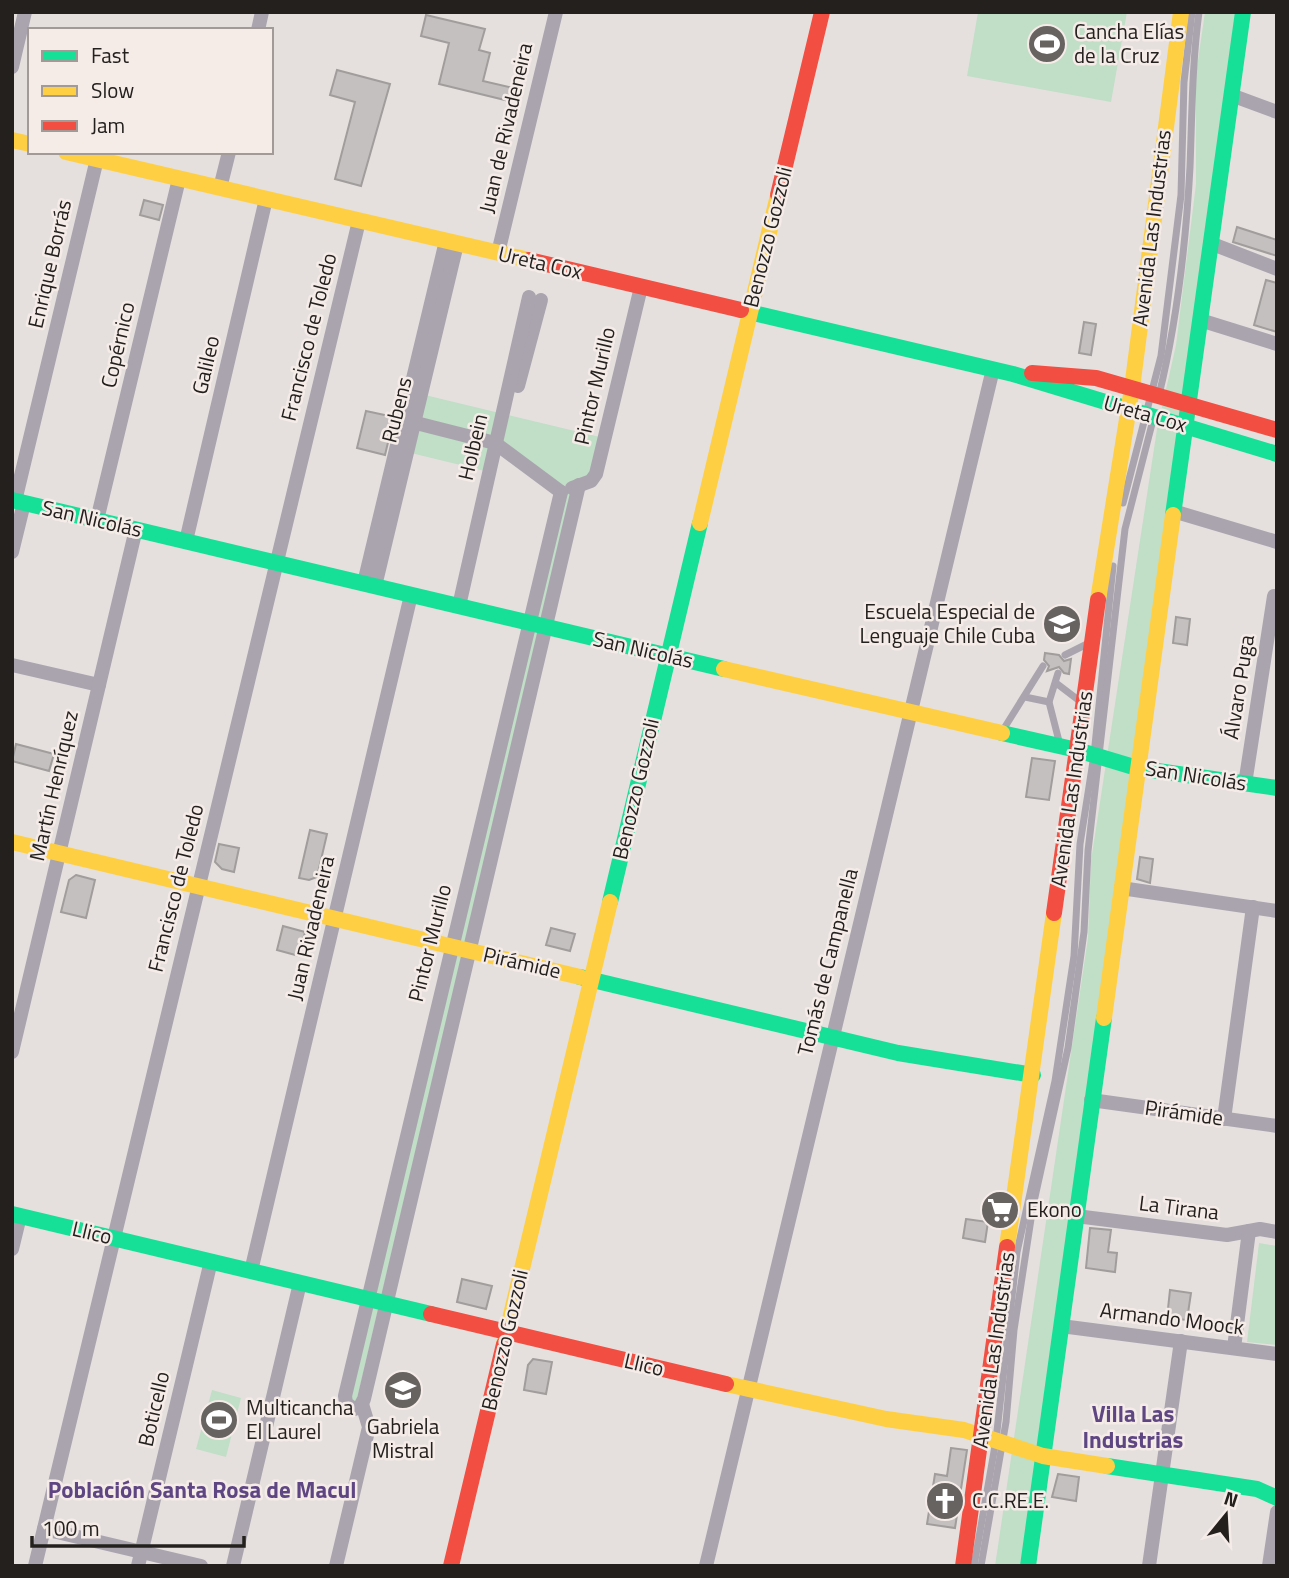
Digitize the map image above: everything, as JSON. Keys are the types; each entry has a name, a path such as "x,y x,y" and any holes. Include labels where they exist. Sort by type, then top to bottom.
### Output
{"street":[{"path":"12,66 25,12"},
{"name":"Juan de Rivadeneira","path":"498,253 555,12"},
{"name":"Benozzo Gozzoli","path":"451,1566 822,12"},
{"name":"Avenida Las Industrias","path":"963,1566 993,1439 1033,1075 1077,750 1129,410 1154,194 1181,12"},
{"path":"1028,1566 1243,12"},
{"path":"1231,95 1277,113"},
{"name":"Ureta Cox","path":"75,154 993,369 1277,454"},
{"path":"220,188 228,154"},
{"name":"Enrique Borrás","path":"12,472 93,158"},
{"name":"Enrique Borrás","path":"12,552 17,501 93,158"},
{"name":"Copérnico","path":"97,520 179,179"},
{"name":"Galileo","path":"186,541 266,199"},
{"name":"Francisco de Toledo","path":"35,1566 359,221"},
{"name":"Rubens","path":"369,584 416,423 452,243"},
{"name":"Rubens","path":"369,584 452,243"},
{"path":"1210,243 1277,269"},
{"name":"Pintor Murillo","path":"362,1404 357,1409 348,1407 345,1396 450,946 561,492 591,481 596,474 640,287"},
{"name":"Holbein","path":"459,606 535,298"},
{"path":"1200,320 1277,344"},
{"name":"Tomás de Campanella","path":"706,1566 993,369"},
{"name":"Ureta Cox","path":"1013,374 1078,375 1277,430"},
{"path":"416,423 498,445 561,492"},
{"name":"Pintor Murillo","path":"336,1566 369,1427 362,1404 579,485"},
{"name":"San Nicolás","path":"17,501 910,713 1077,750 1137,768 1277,788"},
{"path":"1173,511 1277,542"},
{"name":"Martín Henríquez","path":"12,1052 136,529"},
{"name":"Juan Rivadeneira","path":"251,1271 411,595"},
{"name":"Álvaro Puga","path":"1245,784 1274,596"},
{"path":"12,665 99,685"},
{"name":"Pirámide","path":"12,842 831,1037 928,1059 1033,1075"},
{"path":"1121,888 1277,911"},
{"path":"1224,1119 1253,907"},
{"name":"Pirámide","path":"1091,1100 1277,1126"},
{"path":"12,1249 16,1215"},
{"name":"Llico","path":"16,1215 748,1389 993,1439 1043,1456 1257,1489 1277,1498"},
{"name":"La Tirana","path":"1076,1216 1227,1236 1249,1231 1277,1232"},
{"path":"1234,1348 1249,1231"},
{"name":"Boticello","path":"140,1559 211,1261"},
{"path":"233,1566 300,1283"},
{"name":"Armando Moock","path":"1061,1326 1277,1354"},
{"path":"1149,1566 1181,1341"},
{"path":"1269,1566 1277,1512"},
{"path":"44,1529 140,1559 201,1566"}],"lane":[{"path":"1156,395 1179,215 1184,82 1192,12"},
{"path":"974,1566 1031,1218 1068,1048 1084,932 1104,636 1119,526 1156,395 1173,321 1188,191 1191,87 1199,12"},
{"path":"1065,655 1093,641"},
{"path":"1000,733 1025,697 1034,676 1043,666"},
{"path":"1058,673 1049,702 1060,746"},
{"path":"1056,683 1084,704"},
{"path":"1025,697 1049,702"},
{"path":"981,1566 993,1439"}],"green space":[{"name":"Cancha Elías de la Cruz","path":"978,12 1127,12 1111,102 967,76"},
{"path":"1205,12 1236,12 1021,1566 995,1566 1088,938 1091,861 1157,429 1176,345 1196,184 1196,74"},
{"path":"425,395 600,437 590,476 560,489 501,440 419,421"},
{"path":"416,430 491,447 485,471 411,453"},
{"path":"570,493 356,1403 350,1402 563,495"},
{"path":"1259,1243 1277,1246 1277,1345 1247,1342"},
{"path":"212,1390 241,1398 226,1457 196,1449"}],"building":[{"path":"426,15 485,29 479,50 490,53 483,81 513,88 509,101 439,84 449,43 421,36"},
{"path":"337,70 390,84 361,186 335,179 355,102 330,95"},
{"path":"144,200 163,205 159,220 140,215"},
{"path":"1237,227 1277,240 1277,256 1233,242"},
{"path":"1266,280 1277,283 1277,332 1254,325"},
{"path":"1084,322 1096,324 1091,355 1079,353"},
{"path":"366,411 394,417 385,455 357,448"},
{"path":"1176,617 1190,619 1187,645 1173,643"},
{"path":"1045,653 1059,655 1064,661 1071,659 1069,674 1059,667 1047,671 1049,666 1044,660"},
{"path":"16,744 54,754 49,771 12,761"},
{"path":"1032,758 1055,761 1049,800 1026,797"},
{"path":"310,830 327,834 317,877 309,880 299,878"},
{"path":"219,844 239,848 234,872 222,869 215,862"},
{"path":"1140,857 1153,859 1150,883 1137,879"},
{"path":"76,875 95,880 86,918 61,912 69,880"},
{"path":"283,926 305,932 299,956 277,950"},
{"path":"551,928 575,934 570,951 546,945"},
{"path":"966,1219 988,1222 985,1242 963,1238"},
{"path":"1090,1228 1111,1230 1108,1252 1117,1253 1115,1272 1086,1268"},
{"path":"462,1279 492,1286 486,1309 457,1302"},
{"path":"1170,1290 1191,1293 1187,1320 1167,1318"},
{"path":"533,1359 552,1362 546,1394 524,1390 528,1365"},
{"name":"C.C.RE.E.","path":"951,1448 967,1450 955,1528 927,1524 935,1474 947,1476"},
{"path":"1058,1474 1079,1477 1076,1501 1052,1497"}],"traffic: fast":[{"path":"1173,515 1243,12"},
{"path":"741,310 1013,374 1277,454"},
{"path":"12,500 724,669"},
{"path":"610,902 700,523"},
{"path":"1002,733 1077,750 1137,768 1277,788"},
{"path":"580,977 898,1053 1033,1075"},
{"path":"1028,1566 1104,1018"},
{"path":"12,1214 431,1314"},
{"path":"1107,1466 1257,1489 1277,1498"}],"traffic: slow":[{"path":"1098,600 1132,388 1181,12"},
{"path":"12,140 28,144"},
{"path":"75,154 529,260"},
{"path":"700,523 778,195"},
{"path":"1104,1018 1173,515"},
{"path":"724,669 1002,733"},
{"path":"12,842 580,977"},
{"path":"504,1344 610,902"},
{"path":"1007,1247 1054,913"},
{"path":"726,1384 886,1419 964,1430 1043,1456 1107,1466"}],"traffic: jam":[{"path":"778,195 822,12"},
{"path":"529,260 741,310"},
{"path":"1032,373 1096,378 1277,430"},
{"path":"1054,913 1098,600"},
{"path":"963,1566 1007,1247"},
{"path":"431,1314 726,1384"},
{"path":"451,1566 504,1344"}],"place":[{"name":"Cancha Elías de la Cruz","path":"1047,44"},
{"name":"Escuela Especial de Lenguaje Chile Cuba","path":"1062,624"},
{"name":"Ekono","path":"1000,1210"},
{"name":"Gabriela Mistral","path":"403,1390"},
{"name":"Multicancha El Laurel","path":"219,1420"},
{"name":"C.C.RE.E.","path":"945,1501"}],"district":[{"name":"Villa Las Industrias","path":"1133,1427"},
{"name":"Población Santa Rosa de Macul","path":"202,1490"}]}
